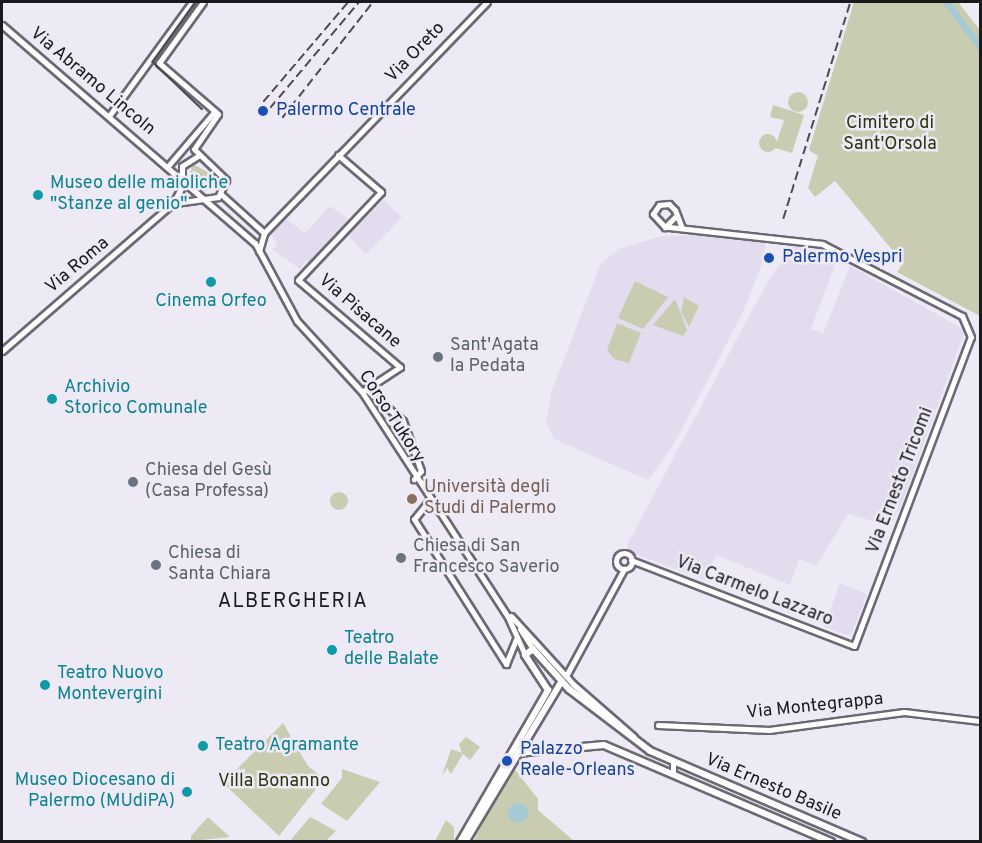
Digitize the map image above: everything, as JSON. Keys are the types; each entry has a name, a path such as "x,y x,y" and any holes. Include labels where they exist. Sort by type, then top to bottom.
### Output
{"main road":[{"path":"525,655 531,646"},
{"name":"Corso Tukory","path":"531,646 569,689"},
{"name":"Corso Tukory","path":"460,842 548,690 525,655"},
{"path":"465,842 561,682"},
{"name":"Via Ernesto Basile","path":"569,689 634,739 673,762 862,842"},
{"name":"Via Ernesto Basile","path":"518,753 598,744 831,842"}],"street":[{"path":"109,116 192,2"},
{"path":"147,66 159,63 203,2"},
{"name":"Via Oreto","path":"266,231 487,2"},
{"name":"Via Abramo Lincoln","path":"2,25 255,243"},
{"path":"159,63 218,114 195,146 198,156 226,180 222,195"},
{"path":"168,166 212,109"},
{"name":"Via Pisacane","path":"338,155 381,192 298,280 400,367 364,391"},
{"path":"173,203 183,179 184,163 198,156"},
{"path":"173,203 202,196 222,195 266,231 259,251"},
{"name":"Via Roma","path":"2,351 173,203"},
{"path":"669,204 683,229 667,227 655,222 655,208 669,204"},
{"path":"667,227 676,216"},
{"name":"Via Ernesto Tricomi","path":"683,229 822,244 962,316 969,326 970,343 854,646"},
{"name":"Corso Tukory","path":"255,243 297,321 364,391 401,418 421,471 414,479"},
{"name":"Corso Tukory","path":"364,391 428,502 502,608 566,676"},
{"path":"428,502 414,519 508,661"},
{"path":"566,676 624,569 631,563 627,554 618,556 617,564 624,569"},
{"name":"Via Carmelo Lazzaro","path":"631,563 644,565 854,646"},
{"name":"Corso Tukory","path":"502,608 525,655"},
{"name":"Corso Tukory","path":"516,622 531,646"},
{"path":"508,661 516,639 531,646"},
{"path":"508,661 525,655"},
{"name":"Via Ernesto Basile","path":"566,676 634,739"},
{"name":"Via Montegrappa","path":"658,725 769,730 904,712 981,721"},
{"name":"Via Ernesto Basile","path":"673,762 673,774"},
{"path":"798,827 802,817"}],"shaded area":[{"path":"383,200 402,217 366,254 348,236"},
{"path":"330,206 350,220 311,264 306,261 300,269 273,250 277,243 270,234 285,218 305,233"},
{"path":"706,235 765,242 764,259 742,314 673,446 648,480 554,439 546,422 552,390 601,263 621,248 662,236"},
{"path":"794,246 837,259 811,329 823,334 850,266 965,330 899,511 887,525 848,514 816,566 799,559 790,585 716,555 705,580 630,552 627,545 769,279"},
{"path":"840,583 867,594 851,636 824,627"}],"green space":[{"name":"Cimitero di Sant'Orsola","path":"854,2 958,2 980,30 980,316 897,272 903,263 835,181 815,197 808,188 818,156 809,150"},
{"path":"798,92 805,95 808,102 805,109 798,112 791,109 788,102 791,95"},
{"path":"773,105 804,115 792,153 775,148 784,120 770,117"},
{"path":"764,134 772,134 777,139 775,150 764,152 759,147 759,139"},
{"path":"193,164 216,177 218,188 197,184 190,173"},
{"path":"635,281 668,297 643,329 618,318"},
{"path":"684,297 699,306 689,327 681,312"},
{"path":"675,299 687,330 683,336 653,325"},
{"path":"617,323 641,333 629,363 614,359 607,350"},
{"path":"335,492 343,492 348,497 346,508 335,510 330,505 330,497"},
{"name":"Villa Bonanno","path":"283,723 308,766 324,779 279,836 223,783"},
{"path":"466,737 480,747 470,760 463,754 451,774 447,768 442,776 451,749 462,753 459,744"},
{"path":"512,766 538,799 538,810 574,841 473,842"},
{"path":"342,769 380,782 347,821 321,804 342,778"},
{"path":"208,817 230,837 191,841 191,836"},
{"path":"310,817 336,831 326,841 290,841"},
{"path":"446,820 454,827 454,841 435,841"}],"water":[{"path":"514,803 522,803 528,809 528,817 522,823 514,823 508,817 508,809"}],"waterway":[{"path":"946,2 980,47"}],"tram line":[{"path":"196,2 153,62 202,109"}],"railway":[{"path":"263,102 348,2"},
{"path":"270,108 359,2"},
{"path":"282,118 373,2"},
{"path":"783,219 850,2"}],"place":[{"name":"Palermo Centrale","path":"263,111"},
{"name":"Museo delle maioliche \"Stanze al genio\"","path":"38,195"},
{"name":"Palermo Vespri","path":"769,258"},
{"name":"Cinema Orfeo","path":"211,282"},
{"name":"Sant'Agata la Pedata","path":"438,357"},
{"name":"Archivio Storico Comunale","path":"52,399"},
{"name":"Chiesa del Gesù (Casa Professa)","path":"133,482"},
{"name":"Università degli Studi di Palermo","path":"412,499"},
{"name":"Chiesa di San Francesco Saverio","path":"401,558"},
{"name":"Chiesa di Santa Chiara","path":"156,565"},
{"name":"Teatro delle Balate","path":"332,650"},
{"name":"Teatro Nuovo Montevergini","path":"45,685"},
{"name":"Teatro Agramante","path":"203,746"},
{"name":"Palazzo Reale-Orleans","path":"507,761"},
{"name":"Museo Diocesano di Palermo (MUdiPA)","path":"187,792"}],"district":[{"name":"ALBERGHERIA","path":"293,602"}]}
